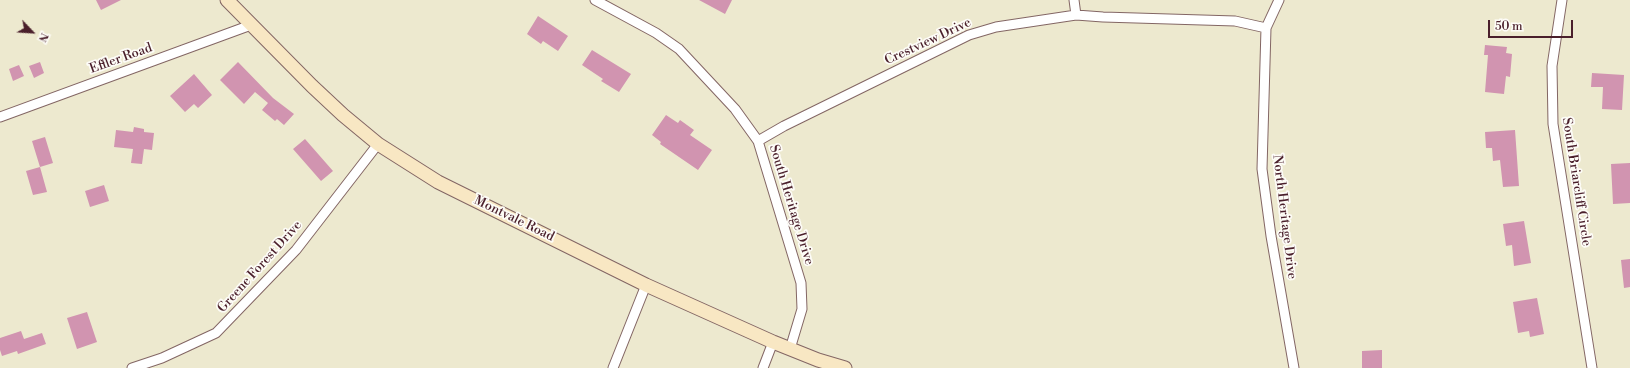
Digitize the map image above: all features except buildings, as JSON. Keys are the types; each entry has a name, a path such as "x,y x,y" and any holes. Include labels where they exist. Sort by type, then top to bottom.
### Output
{"main road":[{"name":"Montvale Road","path":"228,0 338,110 378,144 438,182 646,285 773,342 845,368"}],"street":[{"name":"South Heritage Drive","path":"595,0 656,32 679,49 735,109 758,141 801,283 802,309 790,349"},
{"path":"1074,0 1076,15"},
{"name":"North Heritage Drive","path":"1279,0 1266,28 1262,169 1271,236 1294,368"},
{"name":"South Briarcliff Circle","path":"1562,0 1552,66 1553,124 1592,368"},
{"name":"Crestview Drive","path":"758,141 784,126 969,35 996,27 1076,15 1103,18 1235,21 1266,28"},
{"name":"Effler Road","path":"0,117 251,24"},
{"name":"Greene Forest Drive","path":"132,368 162,358 216,334 296,250 378,144"},
{"path":"613,368 646,285"},
{"path":"763,368 773,342"}]}
